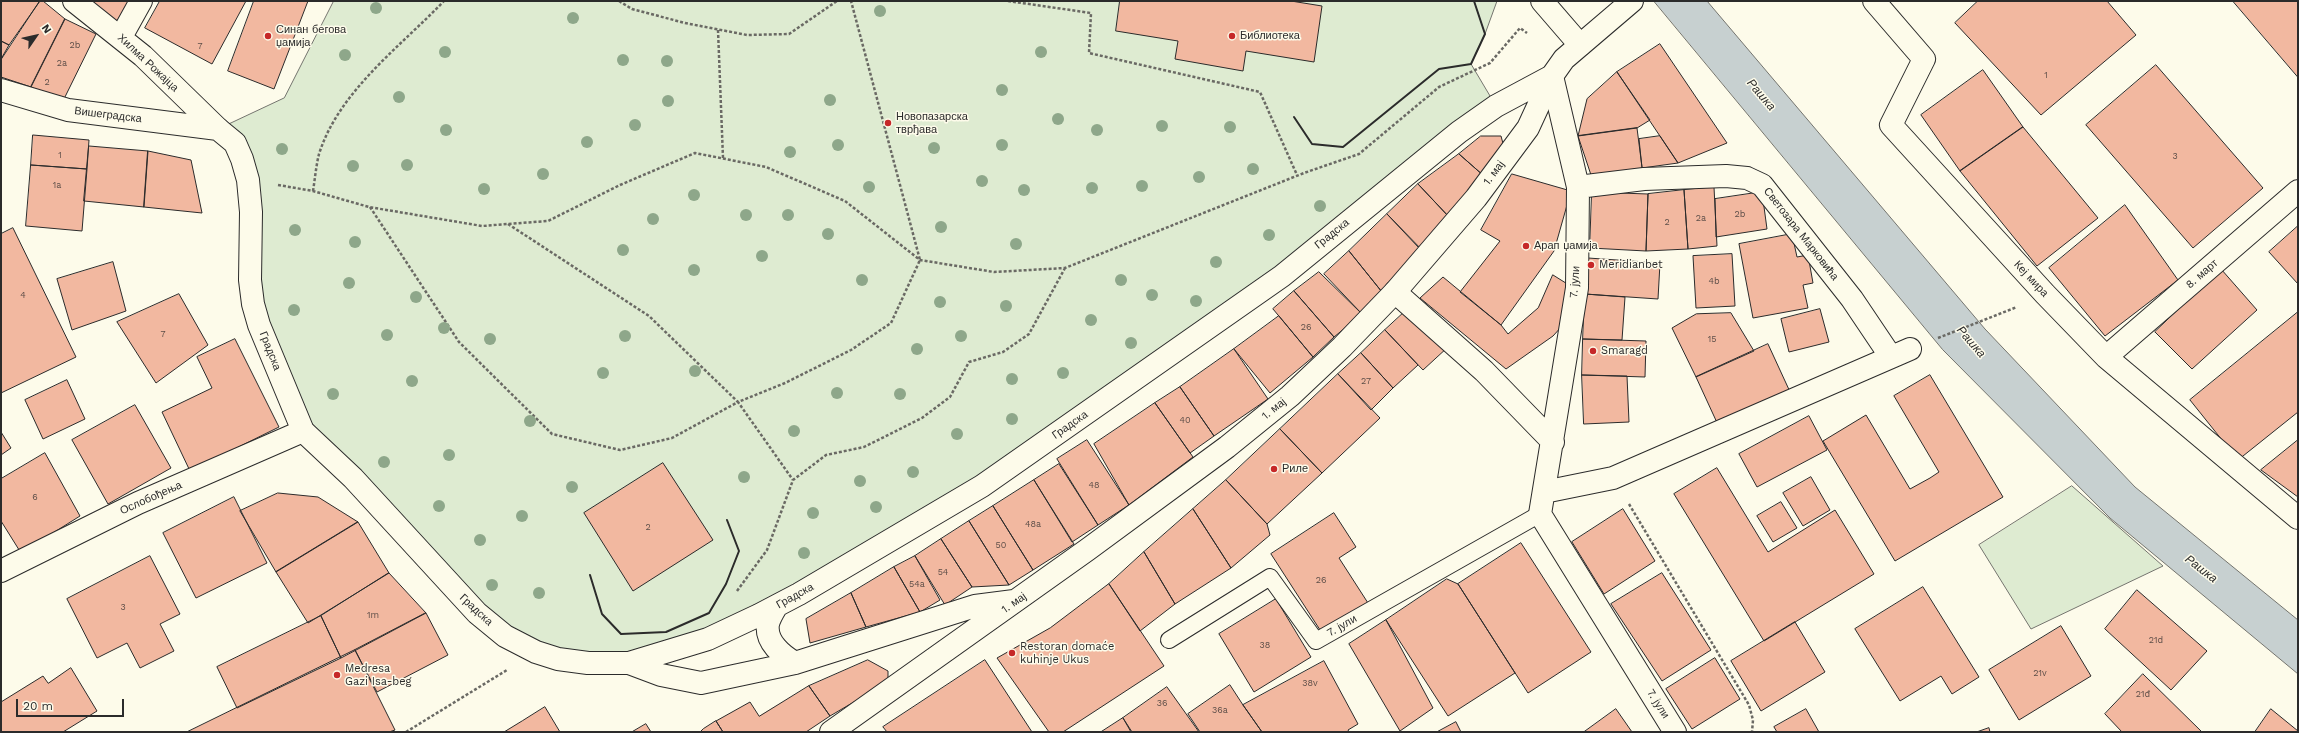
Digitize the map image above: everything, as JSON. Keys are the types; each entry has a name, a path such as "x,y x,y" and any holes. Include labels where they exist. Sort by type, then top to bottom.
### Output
{"street":[{"name":"Хилма Рожајца","path":"74,1 121,37 218,129"},
{"path":"121,37 141,1"},
{"path":"1542,1 1565,60"},
{"name":"1. мај","path":"831,732 1017,601 1227,447 1290,396 1342,347 1394,292 1476,198 1528,128 1565,60 1632,1"},
{"name":"Кеј мира","path":"1874,1 1924,59 1891,125 2106,357 2298,518"},
{"name":"7. јули","path":"1565,60 1578,187 1577,288 1540,514 1675,732"},
{"name":"Градска","path":"218,129 235,143 242,159 248,180 251,212 250,280 253,304 259,325 303,431 353,478 477,613 505,636 536,652 588,663 629,663 708,639 776,607 982,486 1282,276 1459,132 1565,60"},
{"name":"Вишеградска","path":"1,90 68,110 218,129"},
{"name":"Светозара Марковића","path":"1578,187 1644,179 1726,176 1747,178 1762,185 1852,299 1900,353"},
{"name":"8. март","path":"2106,357 2298,191"},
{"path":"1394,292 1484,371 1553,442"},
{"path":"1544,492 1613,478 1900,353"},
{"name":"Ослобођења","path":"1,571 138,503 303,431"},
{"path":"629,663 661,675 701,682 795,663 944,614 975,606 1017,601"},
{"path":"776,607 768,626 772,641 780,654 795,663"}],"lane":[{"name":"7. јули","path":"1169,640 1270,577 1316,641 1540,514"}],"path":[{"path":"313,191 319,155 332,125 347,103 386,58 444,1"},
{"path":"619,1 632,9 718,30 747,35 789,34 837,1"},
{"path":"370,207 459,342 552,434 620,450 672,438 738,402 785,383 851,350 891,323 920,260 851,1"},
{"path":"1008,1 1091,13 1089,53 1260,92 1297,175"},
{"path":"248,180 313,191 370,207 482,226 548,221 620,185 695,153 766,167 845,200 920,260 994,272 1065,268 1297,175 1359,154 1439,87 1490,63 1520,28 1565,60"},
{"path":"718,30 723,158"},
{"path":"508,224 649,316 738,402 793,480"},
{"path":"745,578 766,550 793,480 826,456 864,447 922,418 950,397 969,362 1003,352 1029,334 1065,268"},
{"path":"1900,353 2023,305"},
{"path":"1613,478 1749,705 1753,720 1752,732"},
{"path":"406,732 536,652"}],"green space":[{"path":"334,1 1497,1 1485,34 1471,64 1496,106 1186,344 759,615 588,663 505,636 325,453 259,325 248,180 218,129 284,98"},
{"path":"2072,486 2163,566 2031,629 1979,545"}],"water":[{"name":"Рашка","path":"1654,1 1707,1 1985,329 2135,487 2298,620 2298,674 2110,518 1943,350"}],"building":[{"path":"1,1 40,1 9,45 1,41"},
{"path":"40,1 43,1 65,19 31,87 1,77 1,60"},
{"path":"88,1 131,1 117,22"},
{"path":"160,1 246,1 212,64 145,28"},
{"name":"Синан бегова џамија","path":"254,1 308,1 274,89 228,71"},
{"name":"Библиотека","path":"1120,1 1291,1 1322,6 1314,62 1246,51 1243,71 1175,59 1178,41 1116,31"},
{"path":"1978,1 2107,1 2136,35 2041,115 1955,23"},
{"path":"2233,1 2298,1 2298,77"},
{"path":"65,19 96,34 62,103 31,87"},
{"path":"1,41 9,45 1,59"},
{"path":"1660,44 1727,143 1678,163 1617,72"},
{"path":"2156,65 2263,188 2193,248 2086,125"},
{"path":"1983,70 2023,127 1960,171 1921,115"},
{"path":"1617,72 1650,120 1637,128 1578,136 1587,99"},
{"path":"2023,127 2098,218 2037,266 1960,171"},
{"path":"1637,128 1643,175 1593,181 1578,136"},
{"path":"33,135 89,140 87,169 31,165"},
{"path":"1481,136 1501,136 1505,151 1484,176 1459,154"},
{"path":"1660,136 1678,163 1642,168 1639,139"},
{"path":"89,146 148,151 144,207 84,201"},
{"path":"148,151 191,160 202,213 144,207"},
{"path":"1459,154 1484,176 1450,218 1418,184"},
{"path":"31,165 87,169 82,231 26,226"},
{"name":"Арап џамија","path":"1512,174 1571,191 1554,251 1501,325 1460,292 1500,241 1481,230"},
{"path":"1418,184 1450,218 1419,248 1387,214"},
{"path":"1714,187 1717,246 1688,249 1684,190"},
{"path":"1684,190 1688,249 1646,251 1648,194"},
{"path":"1592,192 1648,194 1646,251 1590,248"},
{"path":"1762,192 1767,229 1716,237 1715,199"},
{"path":"2125,205 2178,280 2105,336 2049,268"},
{"path":"1387,214 1425,253 1386,297 1349,251"},
{"path":"2298,226 2298,284 2269,252"},
{"path":"13,228 76,357 1,393 1,234"},
{"path":"1792,234 1797,257 1808,255 1813,283 1803,285 1808,308 1753,318 1739,244"},
{"path":"1349,251 1386,297 1362,314 1324,274"},
{"path":"1732,254 1735,306 1696,308 1693,256"},
{"path":"1588,258 1660,263 1658,299 1585,294"},
{"path":"113,262 126,311 72,330 57,279"},
{"path":"2221,269 2257,310 2192,369 2155,332"},
{"path":"1319,272 1362,314 1334,337 1294,291"},
{"path":"1553,275 1569,285 1563,325 1553,336 1506,369 1420,298 1443,277 1501,325 1508,334 1538,308"},
{"path":"1294,291 1334,337 1313,357 1273,309"},
{"path":"179,294 208,345 156,383 117,322"},
{"path":"1585,294 1625,297 1622,340 1583,339"},
{"path":"1411,306 1448,347 1423,370 1385,330"},
{"path":"1820,309 1829,342 1789,352 1781,319"},
{"path":"2298,312 2298,412 2238,460 2190,400"},
{"path":"1731,313 1754,351 1696,377 1672,328 1696,314"},
{"path":"1279,316 1313,357 1270,393 1234,349"},
{"path":"1385,330 1418,365 1393,388 1361,353"},
{"path":"235,339 279,427 190,471 162,412 212,388 197,357"},
{"path":"1583,339 1646,341 1645,377 1582,375"},
{"path":"1768,344 1791,394 1719,427 1696,377"},
{"path":"1234,349 1268,399 1214,436 1180,387"},
{"path":"1361,353 1393,388 1371,410 1338,374"},
{"path":"1338,374 1380,418 1322,473 1280,429"},
{"path":"1582,375 1627,376 1629,422 1584,424"},
{"path":"1930,375 2003,497 1895,561 1823,441 1866,415 1910,489 1930,478 1939,472 1894,396"},
{"path":"67,380 85,419 43,439 25,400"},
{"path":"1180,387 1214,436 1190,453 1155,403"},
{"path":"1155,403 1193,457 1129,505 1094,444"},
{"path":"135,405 171,468 108,504 72,440"},
{"path":"1809,416 1827,450 1757,487 1739,454"},
{"path":"1280,429 1322,473 1267,524 1226,480"},
{"path":"1,432 11,448 1,455"},
{"path":"1087,440 1129,505 1098,525 1057,459"},
{"path":"2298,440 2298,497 2261,470"},
{"path":"45,453 80,516 21,553 1,521 1,479"},
{"path":"663,463 713,540 633,591 584,513"},
{"path":"1059,464 1098,525 1072,542 1034,480"},
{"path":"1717,468 1768,552 1835,510 1874,574 1764,641 1674,494"},
{"path":"1811,477 1830,510 1803,526 1783,493"},
{"path":"1034,480 1074,544 1033,570 993,506"},
{"path":"1226,480 1267,524 1270,535 1231,568 1193,509"},
{"path":"278,493 318,497 358,522 276,572 240,511"},
{"path":"234,497 267,563 196,598 163,533"},
{"path":"1781,502 1797,528 1773,542 1757,516"},
{"path":"993,506 1033,570 1009,585 969,521"},
{"path":"1193,509 1231,568 1175,604 1144,552"},
{"path":"1623,509 1655,561 1604,594 1572,542"},
{"path":"1334,513 1356,547 1339,558 1368,603 1322,633 1271,554"},
{"path":"969,521 1009,585 972,587 941,539"},
{"path":"358,522 389,573 308,623 276,572"},
{"path":"941,539 972,587 945,605 915,556"},
{"path":"1521,543 1591,652 1528,693 1458,584"},
{"path":"1144,552 1175,604 1140,631 1109,584"},
{"path":"150,556 180,614 160,624 174,651 140,668 127,643 97,658 67,599"},
{"path":"915,556 940,600 920,612 894,567"},
{"path":"894,567 920,612 866,627 851,593"},
{"path":"389,573 426,613 341,658 321,616"},
{"path":"1662,573 1711,650 1662,681 1611,604"},
{"path":"1447,579 1458,584 1515,673 1448,716 1386,620"},
{"path":"1109,584 1164,666 1063,732 1049,732 997,658 1050,628"},
{"path":"1923,587 1979,677 1952,694 1941,676 1900,701 1855,629"},
{"path":"2137,590 2207,651 2171,690 2105,629"},
{"path":"851,593 866,627 810,643 806,619"},
{"path":"1276,599 1311,657 1254,692 1219,634"},
{"path":"426,613 448,655 377,692 355,650"},
{"path":"321,616 341,658 237,708 217,667"},
{"path":"1386,620 1433,708 1400,731 1349,644"},
{"path":"1795,622 1825,672 1761,711 1731,661"},
{"path":"2061,626 2091,676 2019,720 1989,670"},
{"name":"Medresa Gazi Isa-beg","path":"355,650 395,730 389,732 187,732"},
{"path":"1715,658 1740,699 1692,729 1666,689"},
{"path":"868,660 888,671 888,682 830,716 809,686"},
{"path":"985,660 1032,732 887,732 883,727"},
{"path":"1324,661 1358,724 1348,730 1349,732 1262,732 1243,705"},
{"path":"71,668 97,711 63,732 1,732 1,702 43,676 48,683"},
{"path":"2143,674 2202,732 2122,732 2105,714"},
{"path":"1230,685 1262,732 1200,732 1188,714"},
{"path":"809,686 830,716 806,732 723,732 716,721 750,702 759,716"},
{"path":"1167,687 1199,732 1132,732 1123,718"},
{"path":"545,707 560,732 504,732 522,721"},
{"path":"1616,709 1632,732 1584,732"},
{"path":"1806,709 1819,732 1777,732 1774,727"},
{"path":"2271,709 2298,731 2298,732 2255,732"},
{"path":"1123,718 1131,732 1101,732"},
{"path":"716,721 723,732 700,732 703,729"},
{"path":"1456,722 1461,732 1437,732"},
{"path":"646,724 651,732 632,732"},
{"path":"1989,728 1990,732 1977,732"}],"wall":[{"path":"1294,117 1312,144 1343,147 1439,69 1471,64 1485,34 1474,1"},
{"path":"590,575 602,614 621,634 666,632 709,613 726,584 739,551 727,520"}],"place":[{"name":"Синан бегова џамија","path":"268,36"},
{"name":"Библиотека","path":"1232,36"},
{"name":"Новопазарска тврђава","path":"888,123"},
{"name":"Арап џамија","path":"1526,246"},
{"name":"Meridianbet","path":"1591,265"},
{"name":"Smaragd","path":"1593,351"},
{"name":"Риле","path":"1274,469"},
{"name":"Restoran domaće kuhinje Ukus","path":"1012,653"},
{"name":"Medresa Gazi Isa-beg","path":"337,675"}]}
